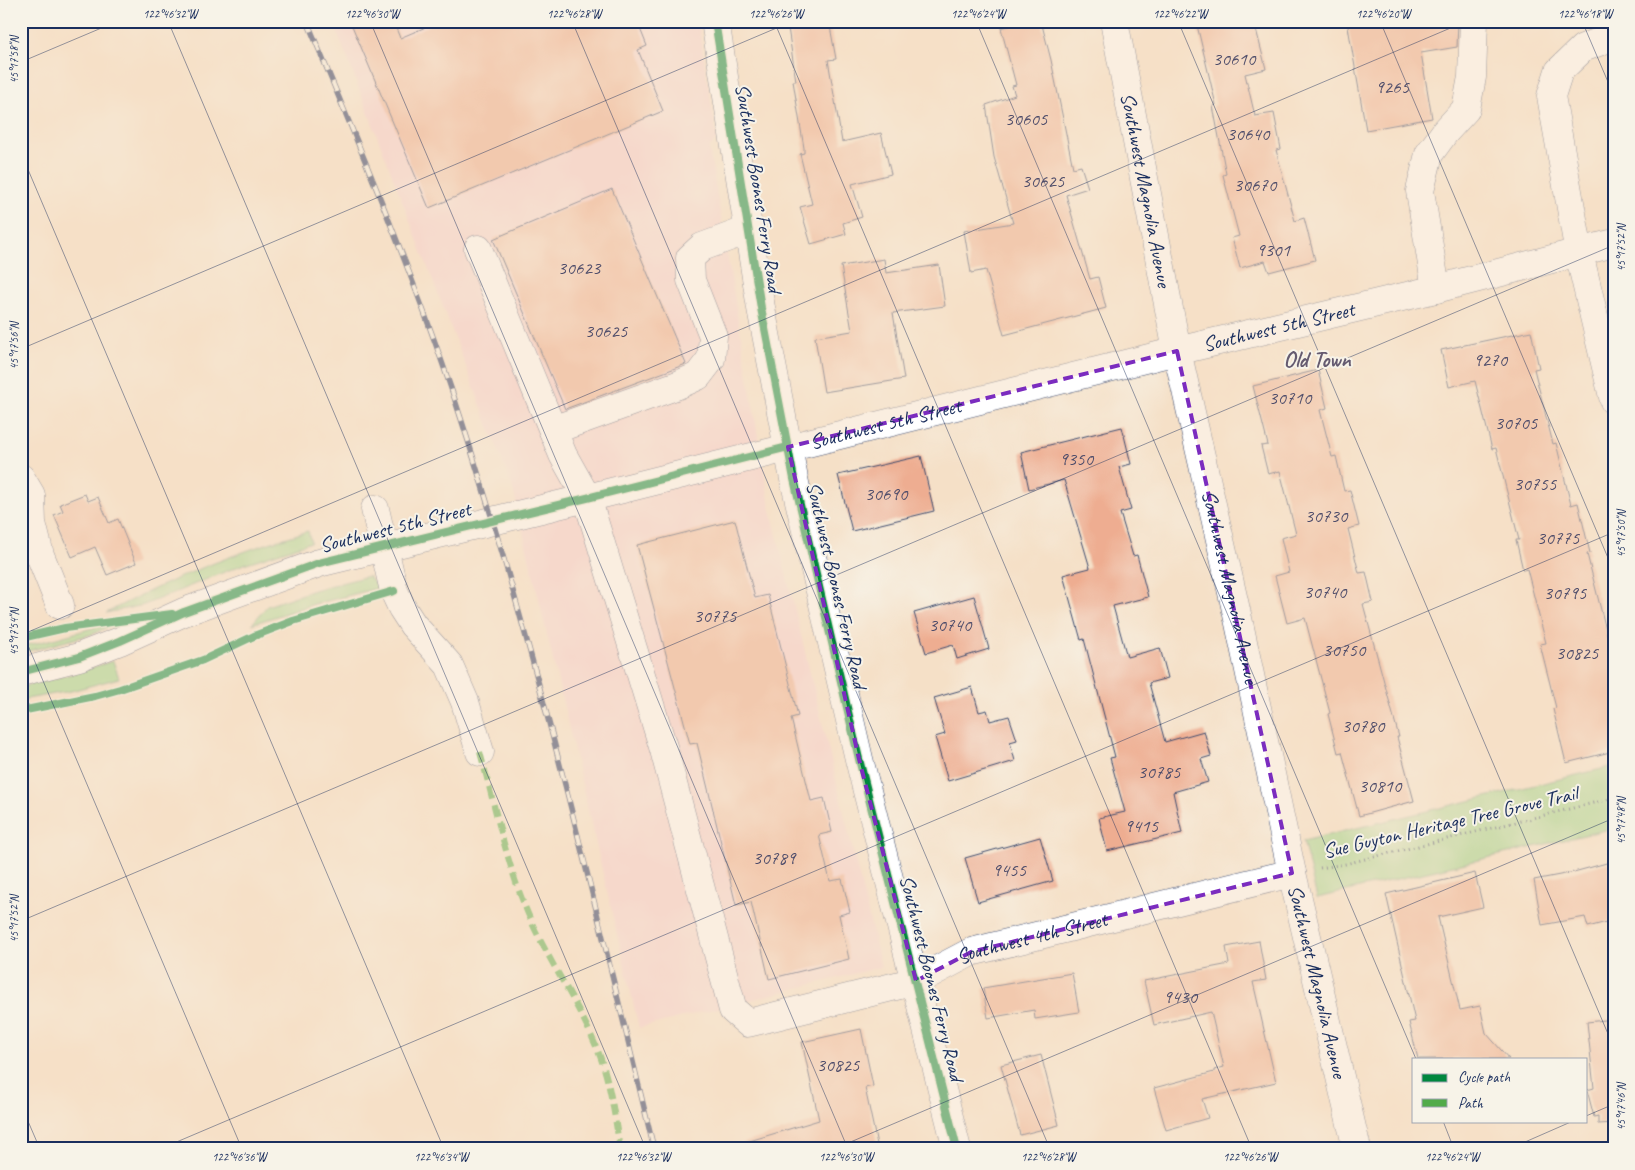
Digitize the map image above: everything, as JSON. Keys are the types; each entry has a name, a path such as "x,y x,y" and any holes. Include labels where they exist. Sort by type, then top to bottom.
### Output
{"street":[{"name":"Southwest Boones Ferry Road","path":"715,21 761,308 788,447 859,759 957,1149"},
{"name":"Southwest Magnolia Avenue","path":"1114,21 1177,351 1292,873 1357,1149"},
{"path":"1436,289 1420,191 1429,154 1445,132 1466,109 1472,77 1474,21"},
{"path":"1606,32 1583,48 1559,71 1551,96 1579,253 1614,402"},
{"path":"553,430 698,376 711,359 713,336 691,280 690,258 702,247 748,230"},
{"name":"Southwest 5th Street","path":"21,672 79,657 184,612 319,563 1436,289 1614,243"},
{"path":"478,249 563,455 587,498"},
{"path":"21,478 31,495 32,523 40,555 60,605"},
{"name":"Southwest 4th Street","path":"587,498 664,750 733,1010 748,1023 916,981 971,952 1292,873"},
{"path":"375,509 394,591 413,625 449,665 465,702 480,752"}],"highlighted area":[{"path":"1177,351 1292,873 971,952 916,981 859,759 788,447"}],"shaded area":[{"path":"333,21 698,21 717,139 709,148 770,506 881,967 639,1028 513,489"}],"green space":[{"path":"308,531 311,542 244,564 144,605 106,613 205,567 256,547"},
{"path":"368,576 379,588 314,604 252,624 267,606 314,590"},
{"path":"115,623 93,634 21,653 21,646"},
{"path":"113,661 119,678 71,691 21,700 21,687"},
{"path":"1614,766 1614,828 1317,898 1303,841"}],"building":[{"path":"350,21 393,21 400,38 440,21 637,21 647,46 638,50 663,111 429,208"},
{"path":"787,21 829,21 836,59 828,60 842,142 881,133 891,174 852,184 862,217 843,223 846,234 811,244 800,207 812,204 800,154 804,153 804,148 793,81 796,81"},
{"path":"1028,21 1041,21 1073,168 1081,166 1088,188 1066,195 1090,279 1098,277 1106,308 1004,335 986,270 971,273 964,231 1013,223 994,157 986,105 1015,95 1012,86 1016,85 1001,28"},
{"path":"1196,21 1254,21 1266,69 1245,74 1255,116 1274,113 1281,149 1276,150 1295,221 1304,218 1315,260 1269,272 1265,261 1240,268 1232,238 1239,236 1223,175 1226,174 1213,106 1216,105"},
{"path":"1347,21 1458,21 1457,47 1421,53 1432,118 1366,130"},
{"path":"612,189 686,364 565,409 493,239"},
{"path":"884,259 886,273 939,265 945,306 893,313 904,379 824,392 815,337 852,331 841,266"},
{"path":"1531,331 1539,368 1534,369 1553,444 1556,443 1571,505 1578,503 1590,553 1587,554 1614,662 1614,751 1566,763 1553,709 1556,708 1540,644 1546,643 1527,569 1523,570 1516,540 1519,540 1496,448 1492,449 1475,381 1449,387 1441,350"},
{"path":"1318,370 1327,408 1320,410 1332,457 1336,456 1344,491 1350,490 1359,526 1348,529 1359,573 1366,572 1373,602 1363,604 1399,737 1397,737 1414,801 1359,816 1342,752 1338,753 1328,714 1330,713 1305,618 1287,623 1275,576 1289,572 1281,538 1296,534 1280,471 1268,474 1261,446 1268,445 1253,386"},
{"path":"1122,427 1131,464 1119,467 1131,510 1120,513 1133,556 1137,555 1148,597 1113,606 1127,657 1160,648 1168,678 1149,683 1165,742 1204,731 1211,756 1201,759 1208,782 1173,792 1182,833 1107,851 1099,818 1125,812 1110,758 1115,757 1084,639 1081,640 1063,575 1090,568 1064,480 1029,489 1021,452"},
{"path":"921,456 934,511 852,531 838,475"},
{"path":"85,494 88,501 98,497 109,523 118,519 136,563 107,575 95,547 72,557 54,515 63,511 60,504"},
{"path":"735,520 755,598 768,595 798,716 791,718 811,801 824,798 832,832 819,835 830,881 842,879 850,912 839,915 849,959 769,979 751,902 736,905 697,743 690,744 637,545"},
{"path":"974,596 989,649 957,659 953,645 926,653 914,613"},
{"path":"972,687 979,712 987,710 990,721 1009,716 1017,740 1010,742 1015,761 948,781 935,737 945,734 934,698"},
{"path":"1040,837 1053,881 978,902 965,858"},
{"path":"1614,861 1614,920 1588,927 1585,917 1542,925 1534,880 1570,873"},
{"path":"1475,873 1483,907 1438,917 1460,1010 1480,1006 1486,1033 1508,1058 1418,1058 1409,1022 1415,1021 1386,894"},
{"path":"1259,941 1266,980 1253,982 1276,1082 1202,1099 1208,1118 1166,1130 1154,1088 1214,1072 1214,1070 1224,1067 1211,1012 1154,1025 1144,981 1229,964 1226,947"},
{"path":"1072,973 1079,1012 1035,1019 1034,1010 988,1018 983,988"},
{"path":"1614,1019 1614,1123 1598,1124 1598,1116 1594,1117 1588,1094 1588,1090 1594,1088 1587,1022"},
{"path":"861,1029 873,1086 865,1088 878,1149 744,1149 743,1143 819,1120 802,1042"},
{"path":"1041,1055 1059,1125 1020,1135 1001,1065"}],"railway":[{"path":"307,21 402,254 454,397 483,490 537,677 654,1149"}],"marked path":[{"path":"480,752 506,852 526,909 534,928 584,1021 601,1059 610,1092 620,1149"}],"cycle path":[{"path":"715,21 761,308 794,479 859,759 957,1149"},
{"path":"21,672 79,657 184,612 319,563 788,447"},
{"path":"21,711 120,689 203,660 254,636 293,621 394,591"},
{"path":"21,638 65,628 172,614"}],"district":[{"name":"Old Town","path":"1317,359"}]}
